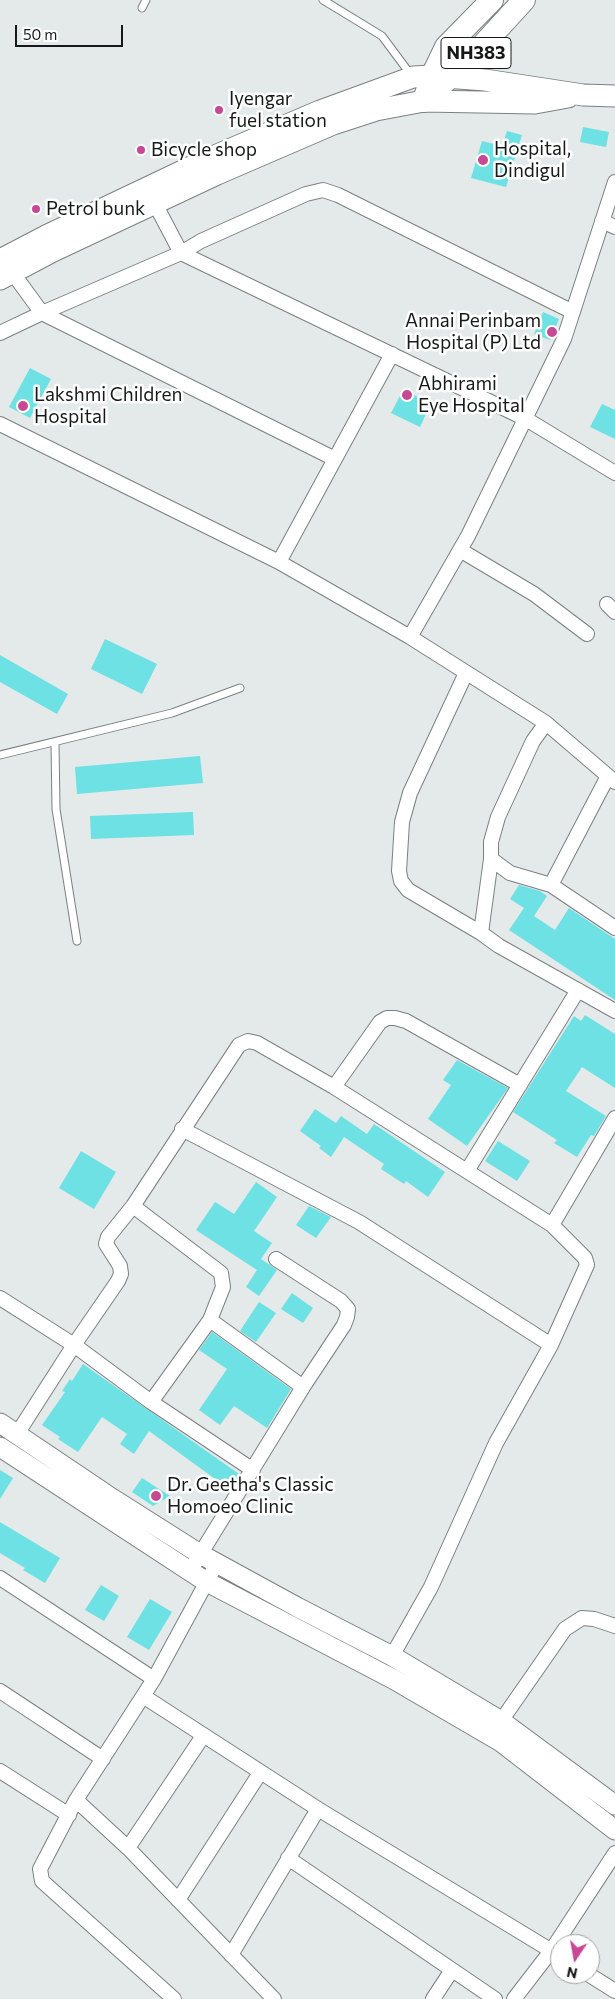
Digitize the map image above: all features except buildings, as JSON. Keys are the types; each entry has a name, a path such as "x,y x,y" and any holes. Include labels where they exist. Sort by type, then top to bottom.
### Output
{"highway":[{"name":"NH383","path":"424,101 432,77 446,47 492,0"},
{"name":"NH383","path":"432,77 524,0"}],"main road":[{"path":"4,270 53,251 151,196 320,111 432,77 543,88 583,95 615,96"},
{"path":"151,196 217,174 333,124 376,110 424,101 535,103 583,95"},
{"path":"0,1423 106,1495 200,1554 392,1656 501,1721 615,1805"},
{"path":"0,1447 197,1576 393,1679 501,1742 615,1830"}],"street":[{"path":"410,637 460,550 564,339 615,182"},
{"path":"0,333 306,194 323,190 338,195 573,312"},
{"path":"151,196 181,252 526,419 615,473"},
{"path":"602,221 615,226"},
{"path":"4,270 42,313 335,459"},
{"path":"279,562 392,354"},
{"path":"0,424 279,562 410,637 546,724 612,779 550,885"},
{"path":"460,550 534,594 587,634"},
{"path":"466,673 410,794 402,822 399,870 401,881 408,890 481,933 499,946 615,1011"},
{"path":"481,933 491,859 491,842 498,817 533,741 546,724"},
{"path":"491,859 510,872 550,885 615,928"},
{"path":"467,1171 578,990"},
{"path":"334,1087 380,1022 388,1018 406,1021 520,1085"},
{"path":"17,1434 118,1281 121,1274 120,1266 106,1244 108,1237 133,1206 239,1044 248,1041 257,1043 334,1087 552,1225 585,1258 587,1264 551,1345 496,1443 431,1587 392,1656"},
{"path":"552,1225 615,1118"},
{"path":"182,1129 359,1222 551,1345"},
{"path":"133,1206 221,1273 223,1287 210,1320 151,1402"},
{"path":"174,1999 42,1881 40,1869 76,1800 154,1679 197,1576 200,1554 303,1387 344,1325 348,1309 341,1301 276,1259"},
{"path":"0,1298 74,1345 151,1402 253,1470"},
{"path":"210,1320 303,1387"},
{"path":"197,1576 217,1563"},
{"path":"0,1578 154,1679"},
{"path":"501,1721 565,1629 582,1618 594,1619 615,1626"},
{"path":"0,1690 103,1758"},
{"path":"143,1696 260,1773 550,1950"},
{"path":"128,1848 203,1736"},
{"path":"0,1771 69,1815"},
{"path":"178,1900 260,1773"},
{"path":"76,1800 128,1848 274,1999"},
{"path":"231,1955 318,1809"},
{"path":"568,1934 615,1853"},
{"path":"288,1858 495,1999"},
{"path":"514,1999 550,1960"},
{"path":"433,1999 452,1970"},
{"path":"600,1982 615,1991"}],"lane":[{"path":"142,8 146,0"},
{"path":"323,0 382,36 432,77"},
{"path":"0,755 172,713 240,688"},
{"path":"55,742 56,809 77,941"}],"place":[{"name":"Iyengar fuel station","path":"219,110"},
{"name":"Bicycle shop","path":"141,150"},
{"name":"Hospital, Dindigul","path":"483,160"},
{"name":"Petrol bunk","path":"36,209"},
{"name":"Annai Perinbam Hospital (P) Ltd","path":"552,332"},
{"name":"Abhirami Eye Hospital","path":"407,395"},
{"name":"Lakshmi Children Hospital","path":"23,406"},
{"name":"Dr. Geetha's Classic Homoeo Clinic","path":"156,1496"}]}
